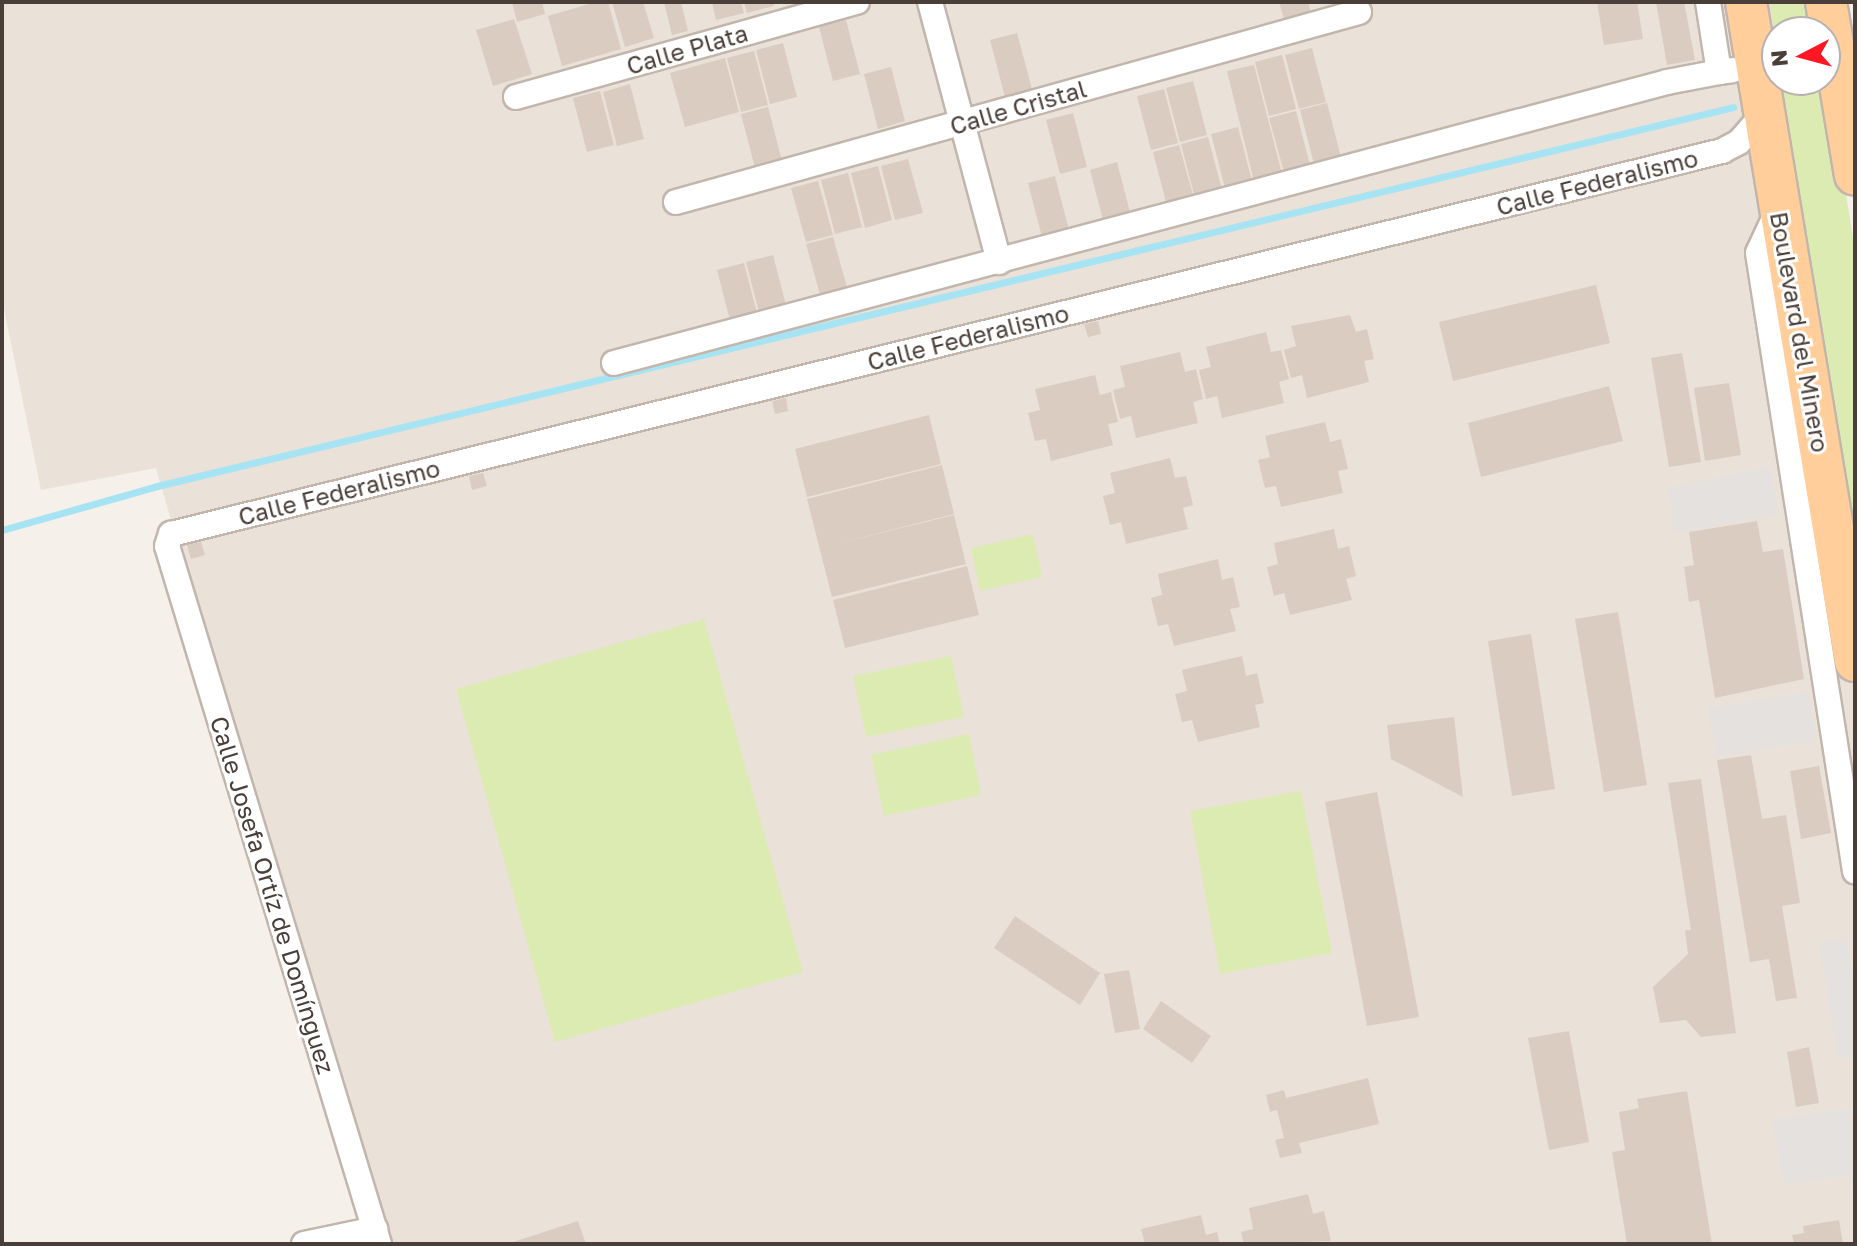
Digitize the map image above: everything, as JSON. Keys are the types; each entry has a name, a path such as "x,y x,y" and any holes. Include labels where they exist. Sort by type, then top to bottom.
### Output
{"main road":[{"name":"Boulevard del Minero","path":"1746,2 1738,70 1763,114 1855,661"},
{"path":"1826,2 1855,175"}],"street":[{"name":"Calle Plata","path":"516,97 857,2"},
{"path":"930,2 999,262"},
{"path":"614,363 1651,86 1738,70 1708,2"},
{"name":"Calle Cristal","path":"676,202 1359,12"},
{"name":"Calle Federalismo","path":"167,546 171,534 1722,151 1739,142 1763,114"},
{"path":"1779,208 1758,253 1855,871"},
{"name":"Calle Josefa Ortíz de Domínguez","path":"167,546 377,1236"},
{"path":"304,1244 377,1236"}],"shaded area":[{"path":"2,2 1792,2 1785,16 1761,16 1761,96 1807,96 1855,396 1855,1244 381,1244 156,468 41,490 2,299"},
{"path":"1770,467 1779,515 1675,533 1668,487"},
{"path":"1808,692 1816,741 1716,757 1708,708"},
{"path":"1846,937 1855,991 1855,1056 1838,1058 1819,942"},
{"path":"1855,1108 1855,1187 1851,1187 1849,1175 1785,1185 1772,1119"}],"green space":[{"path":"1770,2 1811,2 1814,16 1772,16"},
{"path":"1784,96 1830,96 1855,250 1855,531"},
{"path":"1033,534 1042,577 980,591 971,548"},
{"path":"704,619 803,972 555,1042 456,689"},
{"path":"951,656 964,717 866,737 853,676"},
{"path":"969,734 981,795 884,816 871,755"},
{"path":"1301,791 1332,953 1220,974 1190,811"}],"building":[{"path":"512,2 542,2 545,14 517,22"},
{"path":"596,2 608,2 621,49 562,66 548,16"},
{"path":"612,2 643,2 654,38 625,47"},
{"path":"664,2 681,2 688,31 672,35"},
{"path":"712,2 741,2 744,13 716,20"},
{"path":"744,2 773,2 774,6 747,13"},
{"path":"1279,2 1308,2 1311,12 1284,19"},
{"path":"1597,2 1637,2 1643,39 1604,45"},
{"path":"1656,2 1684,2 1695,60 1667,65"},
{"path":"514,19 532,74 493,86 476,30"},
{"path":"846,20 860,74 833,81 819,27"},
{"path":"1017,33 1032,89 1005,97 990,40"},
{"path":"783,43 797,97 770,104 756,50"},
{"path":"1312,48 1326,102 1299,109 1285,55"},
{"path":"754,51 768,105 741,112 727,58"},
{"path":"1282,55 1296,109 1269,116 1255,62"},
{"path":"725,58 739,112 685,127 670,73"},
{"path":"1254,65 1282,174 1254,181 1227,71"},
{"path":"891,67 905,121 878,129 864,74"},
{"path":"1193,81 1207,135 1180,142 1166,88"},
{"path":"630,84 644,139 617,146 603,92"},
{"path":"1164,89 1178,143 1151,150 1137,96"},
{"path":"600,91 614,145 587,152 573,98"},
{"path":"1327,103 1341,157 1314,164 1300,110"},
{"path":"768,107 782,161 755,168 741,114"},
{"path":"1296,111 1310,165 1284,172 1269,118"},
{"path":"1073,113 1087,167 1060,174 1046,120"},
{"path":"1238,127 1252,181 1225,188 1211,134"},
{"path":"1208,137 1222,190 1195,198 1181,144"},
{"path":"1179,145 1194,198 1167,206 1153,152"},
{"path":"908,159 923,213 895,220 881,166"},
{"path":"1117,162 1131,216 1104,224 1090,170"},
{"path":"878,166 892,220 865,228 851,173"},
{"path":"848,173 862,227 835,234 821,180"},
{"path":"1055,176 1069,230 1042,237 1028,183"},
{"path":"818,181 833,235 806,242 791,188"},
{"path":"833,237 848,291 821,298 806,244"},
{"path":"773,255 787,309 760,316 746,262"},
{"path":"744,263 758,317 731,324 717,270"},
{"path":"1596,285 1610,343 1453,381 1439,322"},
{"path":"1350,315 1356,332 1367,329 1374,359 1364,361 1369,382 1307,398 1302,375 1291,378 1284,350 1296,346 1291,326"},
{"path":"1098,321 1101,334 1088,337 1084,324"},
{"path":"1266,332 1271,352 1281,350 1289,379 1279,382 1284,403 1222,418 1217,396 1206,399 1199,370 1211,367 1206,347"},
{"path":"1180,352 1185,372 1196,369 1203,399 1193,402 1198,423 1136,438 1131,416 1120,419 1113,390 1125,387 1120,366"},
{"path":"1682,353 1701,462 1669,467 1651,358"},
{"path":"1095,375 1100,395 1111,392 1118,422 1108,424 1113,445 1051,461 1046,439 1035,441 1028,413 1040,410 1035,389"},
{"path":"1729,383 1741,455 1705,461 1694,388"},
{"path":"1609,386 1623,441 1481,477 1468,423"},
{"path":"786,398 788,411 775,414 772,401"},
{"path":"929,415 941,464 807,497 795,449"},
{"path":"1325,422 1330,442 1341,439 1348,469 1338,471 1343,493 1281,507 1276,486 1265,488 1258,460 1270,457 1265,436"},
{"path":"1170,458 1175,478 1186,476 1193,505 1183,508 1188,529 1126,544 1121,522 1110,525 1103,496 1115,493 1110,473"},
{"path":"942,465 954,514 836,544 954,515 966,564 832,597 807,499"},
{"path":"483,473 487,486 472,490 469,476"},
{"path":"1757,521 1763,552 1783,549 1804,679 1715,698 1699,600 1689,602 1684,567 1694,565 1689,532"},
{"path":"1334,529 1338,549 1349,546 1356,576 1346,579 1352,600 1290,615 1284,593 1274,596 1267,567 1278,564 1274,543"},
{"path":"201,542 205,555 191,559 187,545"},
{"path":"1218,559 1222,580 1233,577 1240,607 1230,609 1236,631 1174,646 1168,624 1158,626 1151,598 1162,595 1158,574"},
{"path":"967,566 979,615 845,648 833,600"},
{"path":"1618,612 1647,785 1604,792 1575,619"},
{"path":"1531,634 1555,789 1512,796 1488,641"},
{"path":"1242,656 1246,676 1257,673 1264,703 1255,705 1260,727 1198,742 1192,720 1182,722 1175,694 1187,691 1182,670"},
{"path":"1454,717 1463,797 1391,759 1387,725"},
{"path":"1751,755 1762,819 1786,815 1800,903 1782,906 1797,998 1776,1001 1769,959 1750,962 1717,760"},
{"path":"1819,766 1831,833 1801,839 1790,771"},
{"path":"1701,779 1736,1033 1701,1037 1686,1020 1660,1023 1653,987 1688,954 1685,930 1691,930 1668,783"},
{"path":"1377,792 1419,1017 1367,1026 1325,802"},
{"path":"1015,916 1100,973 1080,1005 994,948"},
{"path":"1129,970 1140,1029 1115,1033 1104,974"},
{"path":"1161,1001 1211,1036 1192,1063 1143,1029"},
{"path":"1569,1031 1589,1142 1549,1150 1528,1038"},
{"path":"1809,1047 1819,1103 1796,1107 1787,1052"},
{"path":"1368,1078 1379,1124 1299,1143 1302,1153 1280,1158 1275,1140 1284,1138 1277,1110 1270,1112 1266,1095 1284,1090 1286,1098"},
{"path":"1687,1091 1712,1244 1627,1244 1612,1152 1625,1150 1619,1112 1639,1108 1637,1099"},
{"path":"1308,1194 1313,1214 1324,1211 1331,1241 1244,1244 1241,1232 1253,1229 1249,1208"},
{"path":"1201,1215 1206,1235 1217,1232 1220,1244 1145,1244 1141,1229"},
{"path":"1839,1220 1843,1244 1794,1244 1792,1235 1804,1233 1803,1226"},
{"path":"578,1221 586,1244 510,1244 510,1243"}],"waterway":[{"path":"2,530 157,486 1733,107"}]}
